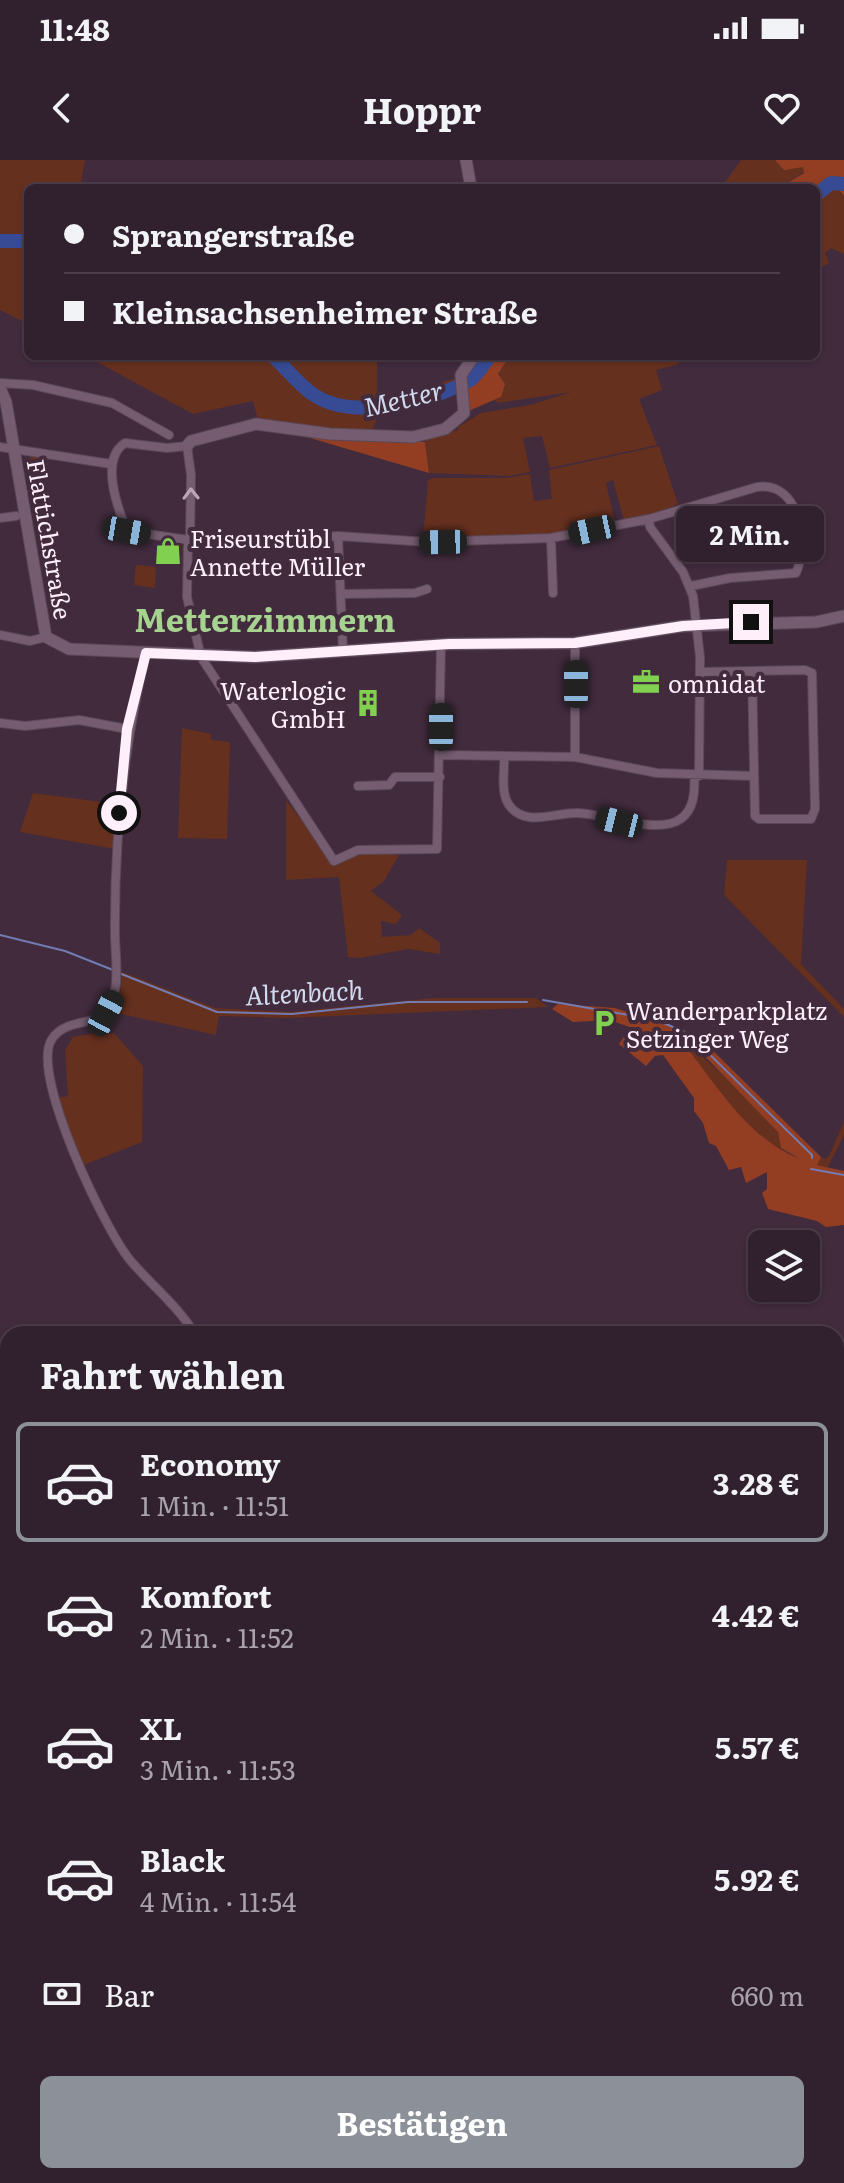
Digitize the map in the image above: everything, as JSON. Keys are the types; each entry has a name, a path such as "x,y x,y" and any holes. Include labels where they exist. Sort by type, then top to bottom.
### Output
{"main road":[{"path":"466,160 470,184"},
{"path":"187,446 191,441 256,424 330,434 413,437 445,429 464,413 461,375 471,360"},
{"name":"Flattichstraße","path":"0,386 6,402 46,637"},
{"path":"46,637 69,649 201,657 343,652 441,644 575,643 695,626 816,622 844,616"}],"street":[{"path":"0,386 33,385 112,403 169,435"},
{"path":"441,644 437,849 358,850 334,861 201,657 187,597 189,542 191,475 187,446 167,448 125,443 115,449 111,464 127,531 189,542 215,544 338,536 427,542 551,538 649,519 768,485 793,502 800,549 796,573 734,577 691,586"},
{"path":"0,447 111,464"},
{"path":"0,518 16,516"},
{"path":"504,757 507,802 520,814 535,818 584,814 638,825 665,825 678,819 691,807 697,794 700,672 691,586 650,527 649,519"},
{"path":"338,536 343,652"},
{"path":"551,538 553,593"},
{"path":"341,594 427,589"},
{"path":"0,635 30,641 46,637"},
{"path":"575,643 575,757"},
{"path":"146,653 127,729 114,876 115,995 101,1018 62,1028 49,1043 46,1059 61,1115 87,1186 130,1260 178,1307 190,1326"},
{"path":"700,672 752,671 805,670 813,676 814,817 756,818 752,671"},
{"path":"0,723 25,726 79,720 127,729"},
{"path":"441,755 575,757 657,773 754,776"},
{"path":"358,786 389,785 395,777 440,777"}],"shaded area":[{"path":"0,160 85,160 81,184 24,184 24,322 0,310"},
{"path":"741,160 775,160 803,167 804,172 785,184 724,184"},
{"path":"775,160 844,160 844,196 839,190 829,190 820,196 820,184 786,184 804,173 803,167 784,170"},
{"path":"829,190 839,190 844,196 844,254 831,248 825,253 829,263 820,269 820,196"},
{"path":"93,360 377,360 377,392 400,395 456,378 459,390 378,416 371,434 258,420 253,401 193,414"},
{"path":"471,360 507,360 498,374 505,384 501,397 464,413 461,375"},
{"path":"507,360 668,360 659,363 679,360 679,364 656,370 662,390 639,399 657,445 550,468 542,436 523,438 530,472 510,476 429,473 425,439 458,430 458,427 481,413 530,405 571,392 498,403 495,400 501,397 498,374"},
{"path":"310,438 425,442 429,473"},
{"path":"659,446 678,504 646,517 624,520 613,480 606,483 615,522 537,536 423,539 428,480 507,478 530,474 534,501 552,499 549,470"},
{"path":"32,456 39,457 38,488 30,486 26,462"},
{"path":"136,565 156,567 155,588 134,585"},
{"path":"182,728 211,734 211,740 230,742 227,839 178,838"},
{"path":"33,793 124,805 120,850 20,832"},
{"path":"286,800 334,863 356,853 399,855 384,881 371,891 402,915 396,924 381,921 382,937 411,935 419,928 440,943 440,954 408,949 360,958 348,957 339,877 286,880"},
{"path":"727,860 807,860 801,964 844,1009 844,1017 724,895"},
{"path":"123,972 215,1008 290,1012 435,998 536,998 548,1007 287,1018 219,1016 216,1035 117,1013"},
{"path":"558,1004 615,1008 697,1035 821,1157 817,1165 844,1171 844,1225 826,1227 817,1221 768,1209 762,1193 767,1189 767,1172 746,1183 741,1167 729,1170 716,1146 709,1143 703,1123 694,1111 694,1098 663,1055 655,1056 646,1066 619,1044 626,1034 687,1048 750,1126 781,1150 800,1159 781,1148 778,1132 689,1040 684,1039 685,1046 609,1020 573,1022 552,1009"},
{"path":"114,1033 143,1066 142,1142 76,1168 50,1100 68,1096 65,1050 73,1037"},
{"path":"684,1039 758,1109 778,1132 781,1148 808,1164 772,1144 730,1108 685,1046"},
{"path":"844,1122 844,1135 828,1167 815,1165 821,1157 825,1159 829,1156"}],"waterway":[{"name":"Metter","path":"820,192 831,183 844,184"},
{"name":"Metter","path":"0,241 24,241"},
{"name":"Metter","path":"277,360 314,395 349,407 392,406 435,395 473,378 487,360"},
{"name":"Altenbach","path":"0,935 65,951 113,970"},
{"name":"Altenbach","path":"119,973 217,1012 292,1014 408,1002 527,1002"},
{"name":"Altenbach","path":"543,1000 657,1020 689,1034 812,1158"},
{"name":"Altenbach","path":"811,1169 844,1175"}],"place":[{"name":"Friseurstübl Annette Müller","path":"168,551"},
{"name":"omnidat","path":"646,682"},
{"name":"Waterlogic GmbH","path":"368,703"},
{"name":"Wanderparkplatz Setzinger Weg","path":"604,1023"}],"district":[{"name":"Metterzimmern","path":"265,618"}],"route":[{"path":"119,813 127,729 146,653 228,658 449,644 575,643 683,626 751,622"}]}
